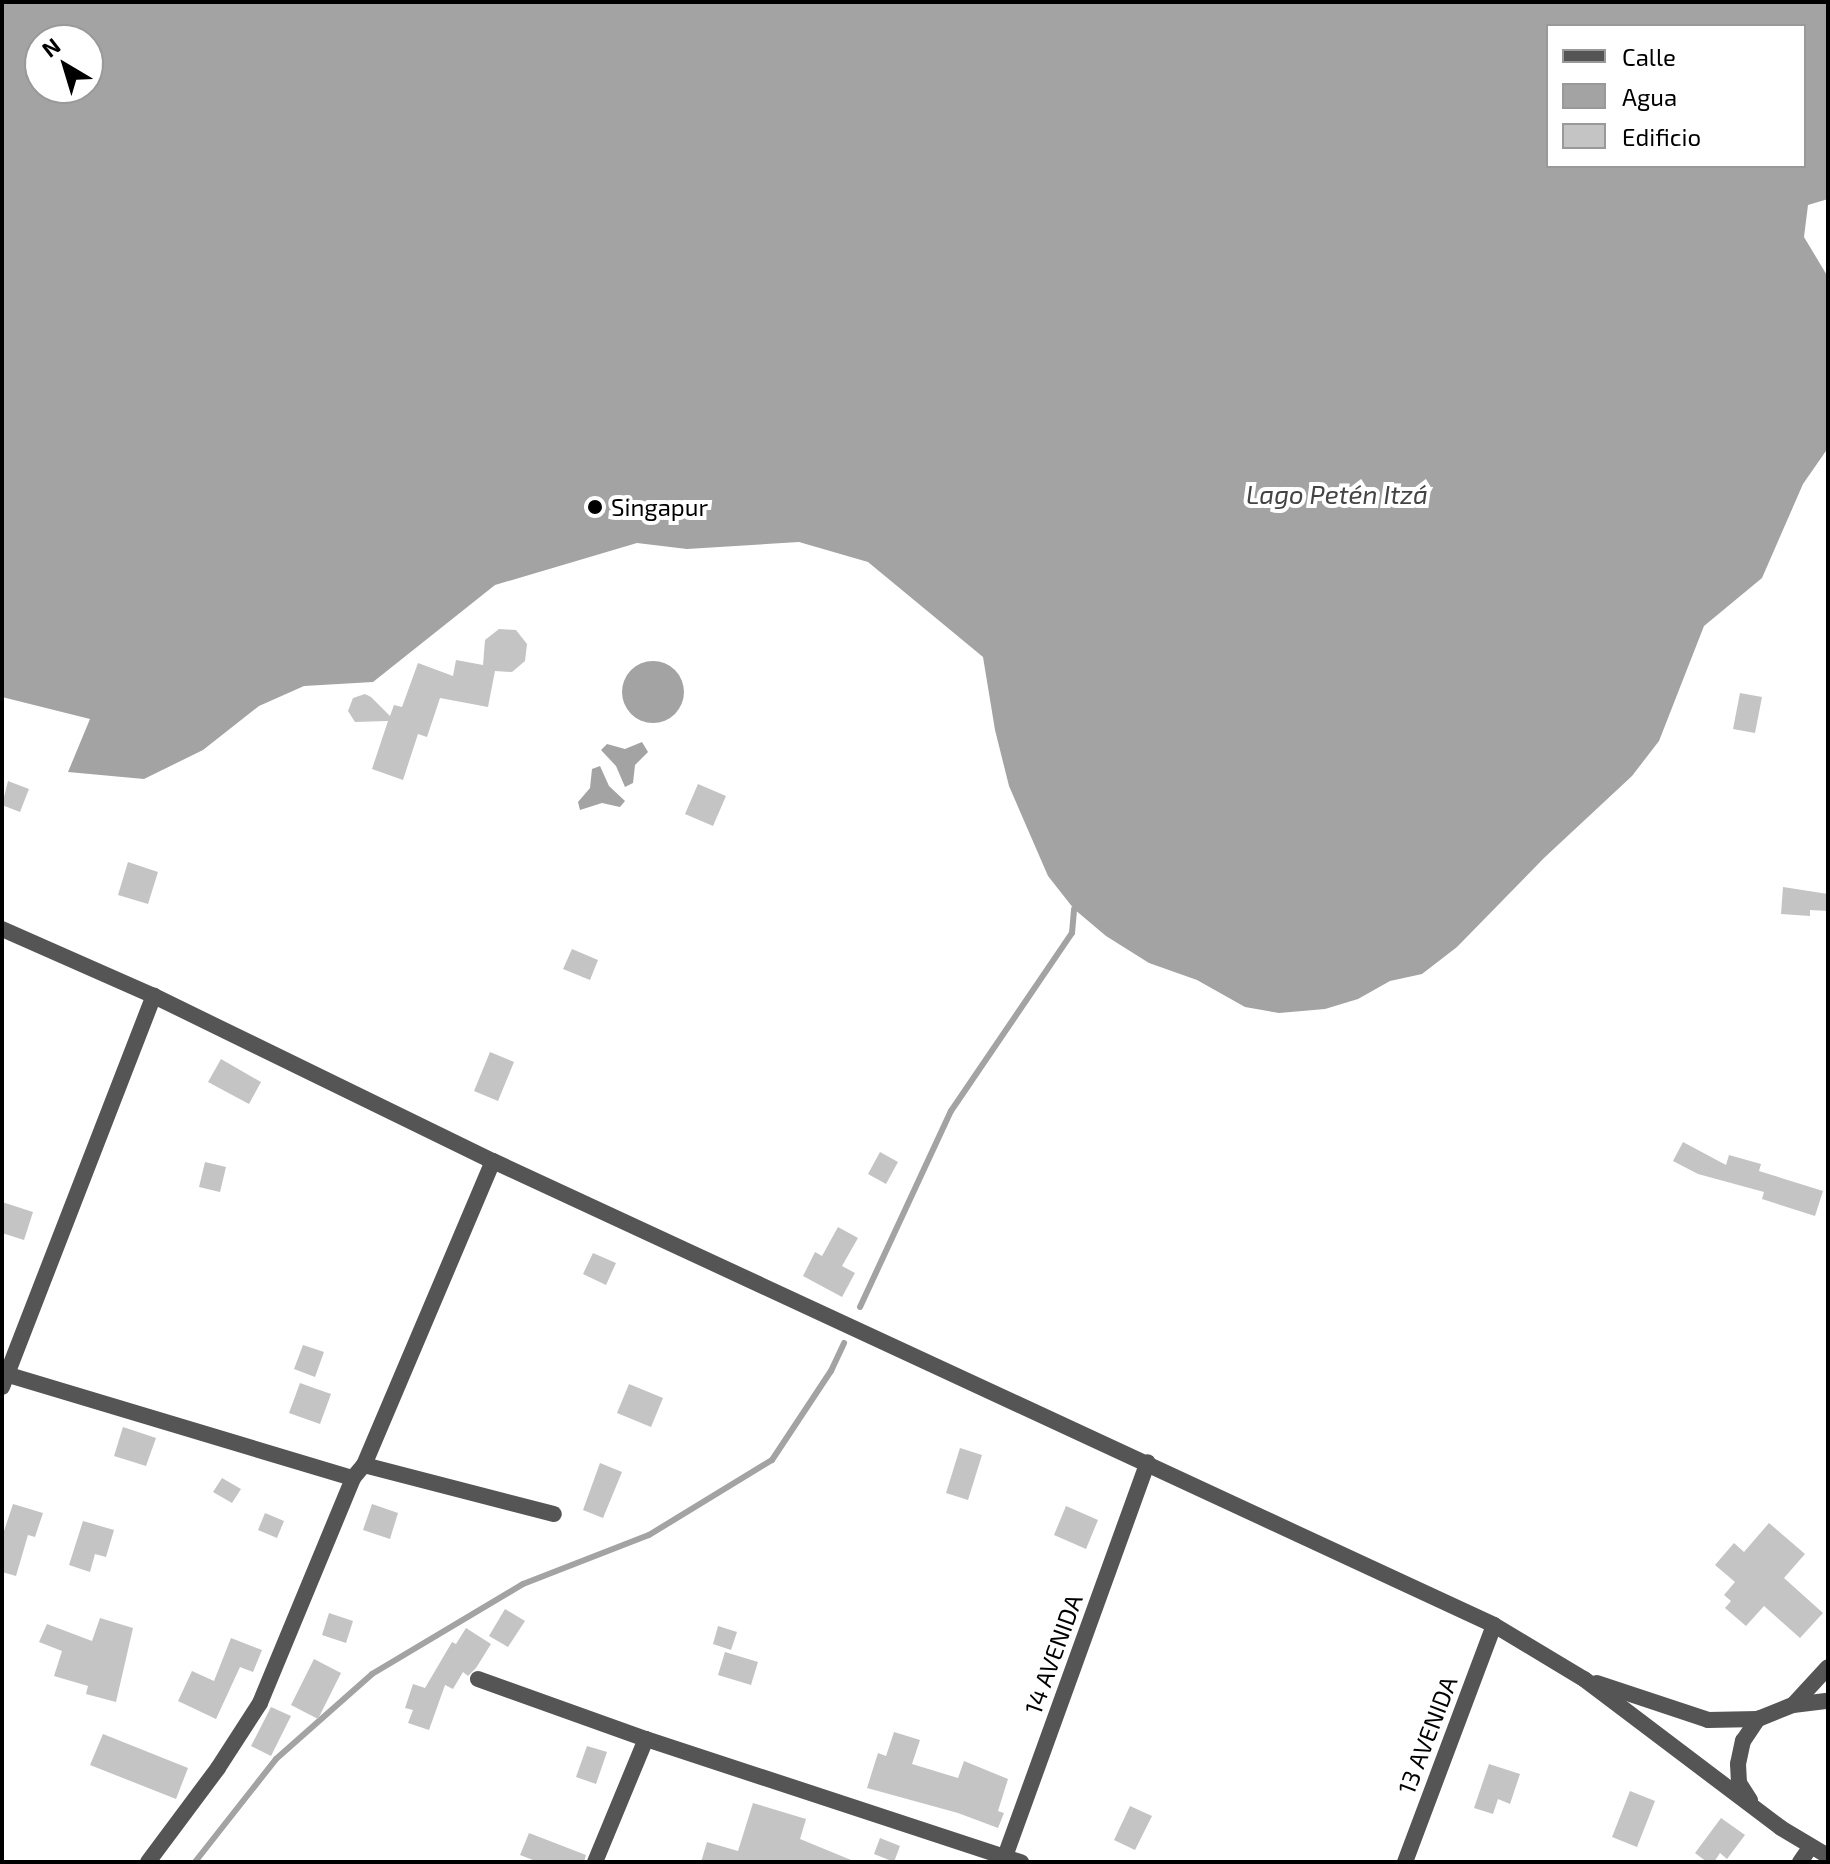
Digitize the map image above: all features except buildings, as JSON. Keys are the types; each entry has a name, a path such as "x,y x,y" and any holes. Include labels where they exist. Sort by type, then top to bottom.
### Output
{"street":[{"path":"2,929 154,996 493,1161 1494,1625 1584,1679 1753,1805 1828,1856"},
{"path":"154,996 4,1378 353,1478"},
{"path":"148,1862 218,1768 260,1703 353,1478 364,1465 493,1161"},
{"name":"14 AVENIDA","path":"1010,1860 1148,1462"},
{"path":"364,1465 554,1514"},
{"name":"13 AVENIDA","path":"1405,1862 1494,1625"},
{"path":"1793,1705 1828,1667"},
{"path":"478,1679 646,1739 1010,1860"},
{"path":"1584,1679 1708,1720 1758,1719 1793,1705 1828,1701"},
{"path":"1753,1805 1739,1783 1738,1764 1743,1741 1758,1719"},
{"path":"595,1862 646,1739"},
{"path":"1800,1862 1811,1846"}],"water":[{"name":"Lago Petén Itzá","path":"2,2 1828,2 1828,199 1808,205 1804,237 1828,277 1828,448 1803,484 1762,578 1704,626 1659,741 1632,776 1544,858 1457,947 1422,974 1390,981 1358,999 1325,1009 1279,1013 1245,1007 1197,980 1149,963 1106,936 1074,909 1048,876 1009,786 995,730 983,657 868,562 799,542 687,549 637,543 495,585 373,682 304,686 259,706 203,750 144,779 68,772 90,719 2,697"},
{"path":"653,661 665,663 675,670 682,680 682,704 675,714 665,721 653,723 641,721 631,714 624,704 622,692 624,680 631,670 641,663"},
{"path":"642,742 648,752 635,765 633,783 625,787 616,766 601,750 607,744 625,749"},
{"path":"600,766 609,786 625,801 620,807 602,803 580,810 578,802 590,788 592,769"}],"waterway":[{"path":"860,1307 951,1111 1072,933 1074,909"},
{"path":"195,1862 276,1759 372,1674 523,1584 649,1535 772,1460 831,1371 844,1343"}],"place":[{"name":"Singapur","path":"595,507"}]}
